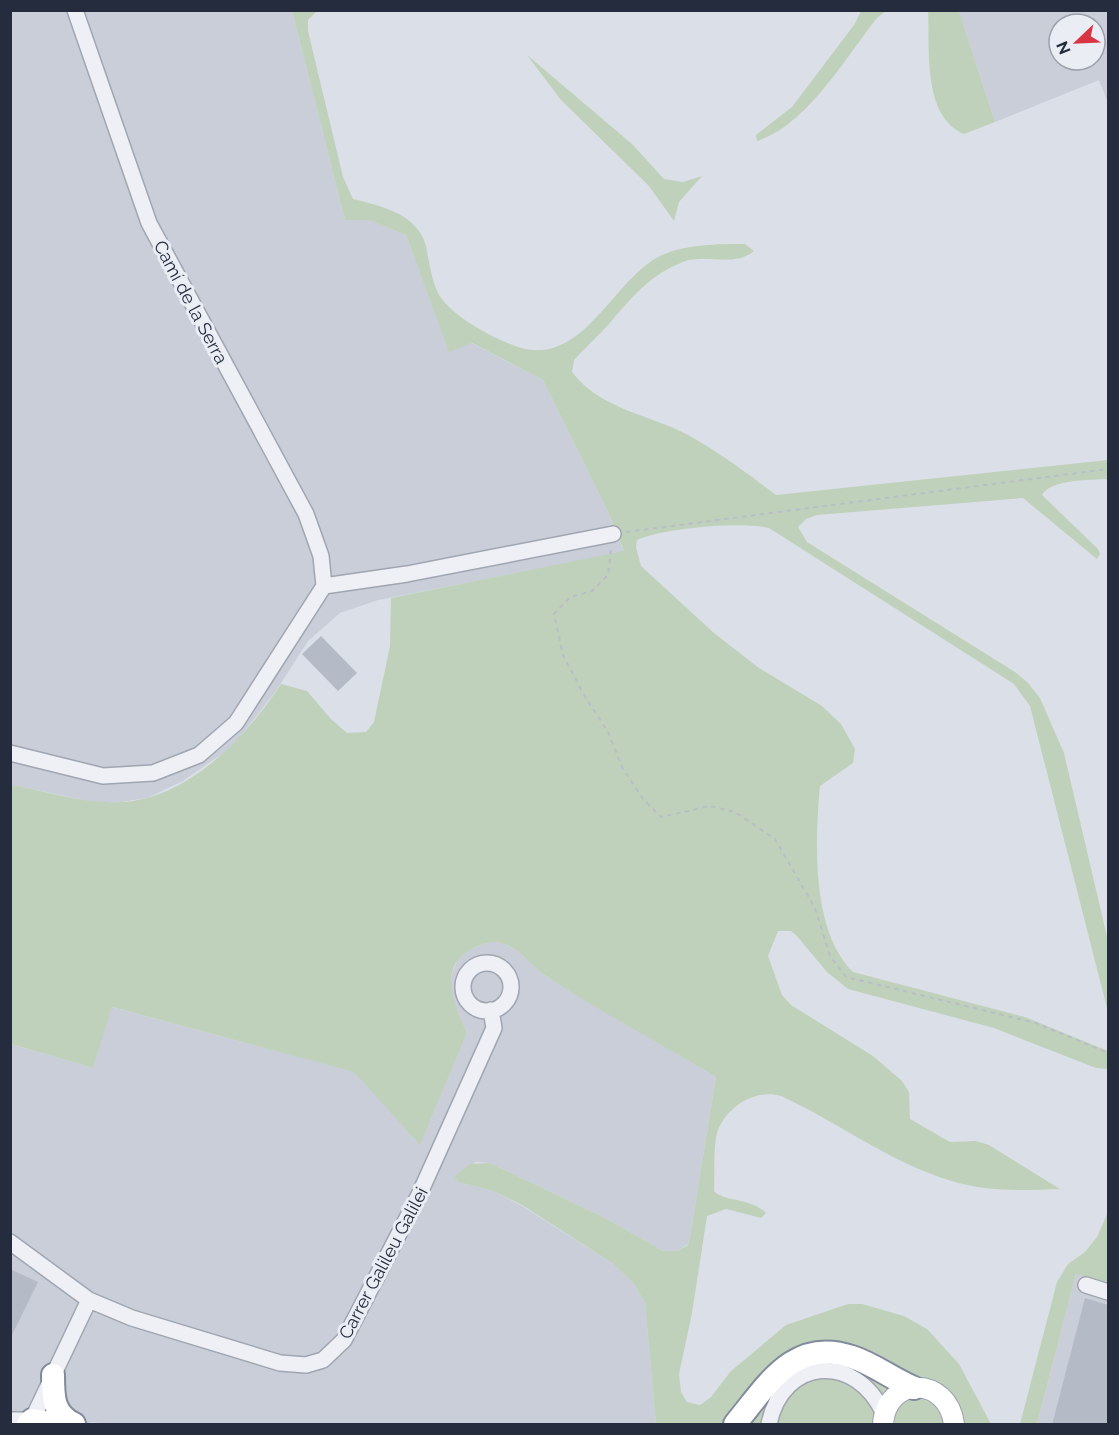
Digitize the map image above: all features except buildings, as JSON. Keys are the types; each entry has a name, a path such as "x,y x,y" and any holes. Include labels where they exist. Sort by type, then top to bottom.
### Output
{"highway":[{"path":"735,1425 781,1369 814,1353 837,1353 854,1357 914,1388"},
{"path":"53,1375 57,1410 61,1417 74,1425"},
{"path":"23,1422 57,1425"}],"main road":[{"path":"884,1419 895,1396 914,1388 938,1393 953,1412 954,1425"}],"street":[{"name":"Camí de la Serra","path":"75,10 149,223 306,514 321,556 324,586"},
{"path":"10,753 103,776 153,773 199,755 237,723 324,586 406,574 613,534"},
{"name":"Carrer Galileu Galilei","path":"10,1242 89,1300 132,1318 280,1363 306,1365 323,1360 344,1340 420,1196 494,1028 491,1010"},
{"path":"1086,1285 1108,1292"},
{"path":"23,1422 53,1375 89,1300"},
{"path":"769,1425 776,1401 786,1388 806,1374 824,1371 840,1371 862,1381 877,1397 884,1419"}],"path":[{"path":"1108,469 613,534 608,575 592,591 570,597 554,614 563,655 584,695 608,732 622,767 643,799 661,817 710,806 735,812 775,839 815,908 830,956 846,977 1036,1023 1108,1053"}],"shaded area":[{"path":"11,11 292,11 345,220 369,220 406,235 449,351 471,343 543,380 609,514 624,552 378,600 340,613 308,641 276,691 232,747 183,781 147,798 121,802 93,802 13,785 11,795"},
{"path":"959,11 1108,11 1108,103 1099,80 995,122"},
{"path":"491,941 503,943 516,950 544,975 716,1077 690,1237 688,1244 677,1251 663,1251 607,1219 490,1163 476,1162 454,1177 458,1182 493,1191 522,1206 612,1263 634,1284 645,1303 656,1424 111,1424 91,1422 88,1424 11,1424 10,1044 93,1068 111,1007 355,1072 420,1144 467,1033 451,997 452,973 458,959 467,951"},
{"path":"1076,1274 1108,1285 1108,1424 1037,1424"}],"green space":[{"path":"292,11 317,11 308,20 308,31 343,177 353,199 397,213 415,226 422,235 433,280 442,300 461,317 484,332 518,347 541,350 561,345 579,334 627,283 660,256 680,249 713,245 745,244 754,251 738,259 701,259 683,262 661,273 634,296 574,360 572,372 597,395 626,410 688,435 744,471 776,495 1108,460 1108,479 1062,483 1046,490 1042,495 1098,549 1100,554 1097,559 1023,498 817,515 806,519 798,527 807,542 1015,672 1040,698 1064,753 1108,941 1108,1012 1030,706 1014,684 769,528 741,525 683,529 637,540 636,547 641,566 714,633 759,668 822,706 841,724 855,749 853,763 820,786 817,833 819,885 829,934 839,955 853,972 1025,1017 1108,1051 1108,1069 1096,1068 994,1028 848,989 827,972 796,935 791,931 778,931 768,956 782,995 791,1005 873,1056 902,1081 909,1092 910,1119 950,1142 976,1141 989,1145 1060,1189 1024,1190 975,1187 939,1177 893,1157 781,1096 771,1094 752,1097 727,1115 717,1133 714,1191 724,1197 752,1204 766,1213 761,1218 726,1209 707,1216 692,1313 679,1374 681,1392 687,1402 700,1405 711,1397 731,1371 786,1325 848,1304 862,1304 904,1316 927,1329 959,1364 991,1424 656,1424 645,1303 634,1284 612,1263 522,1205 493,1191 458,1182 454,1177 470,1164 490,1163 607,1219 663,1251 677,1251 688,1245 690,1237 716,1077 567,989 541,972 508,945 494,942 483,944 461,957 454,966 451,976 454,999 467,1033 420,1145 354,1072 112,1007 93,1068 11,1044 10,795 13,785 80,799 107,802 145,798 169,790 192,777 233,743 251,724 281,684 307,691 331,719 347,733 366,732 374,722 390,646 391,598 624,551 609,514 543,380 472,343 449,352 406,235 369,220 345,220"},
{"path":"861,11 886,11 877,18 808,106 775,133 757,141 756,135 792,107 854,25"},
{"path":"928,11 959,11 995,122 964,134 950,125 941,113 931,80"},
{"path":"527,55 632,144 664,179 683,182 702,176 679,202 674,221 649,186 561,100"},
{"path":"1108,1212 1108,1285 1076,1274 1037,1424 1020,1424 1057,1282 1068,1264 1085,1252 1097,1237"}]}
